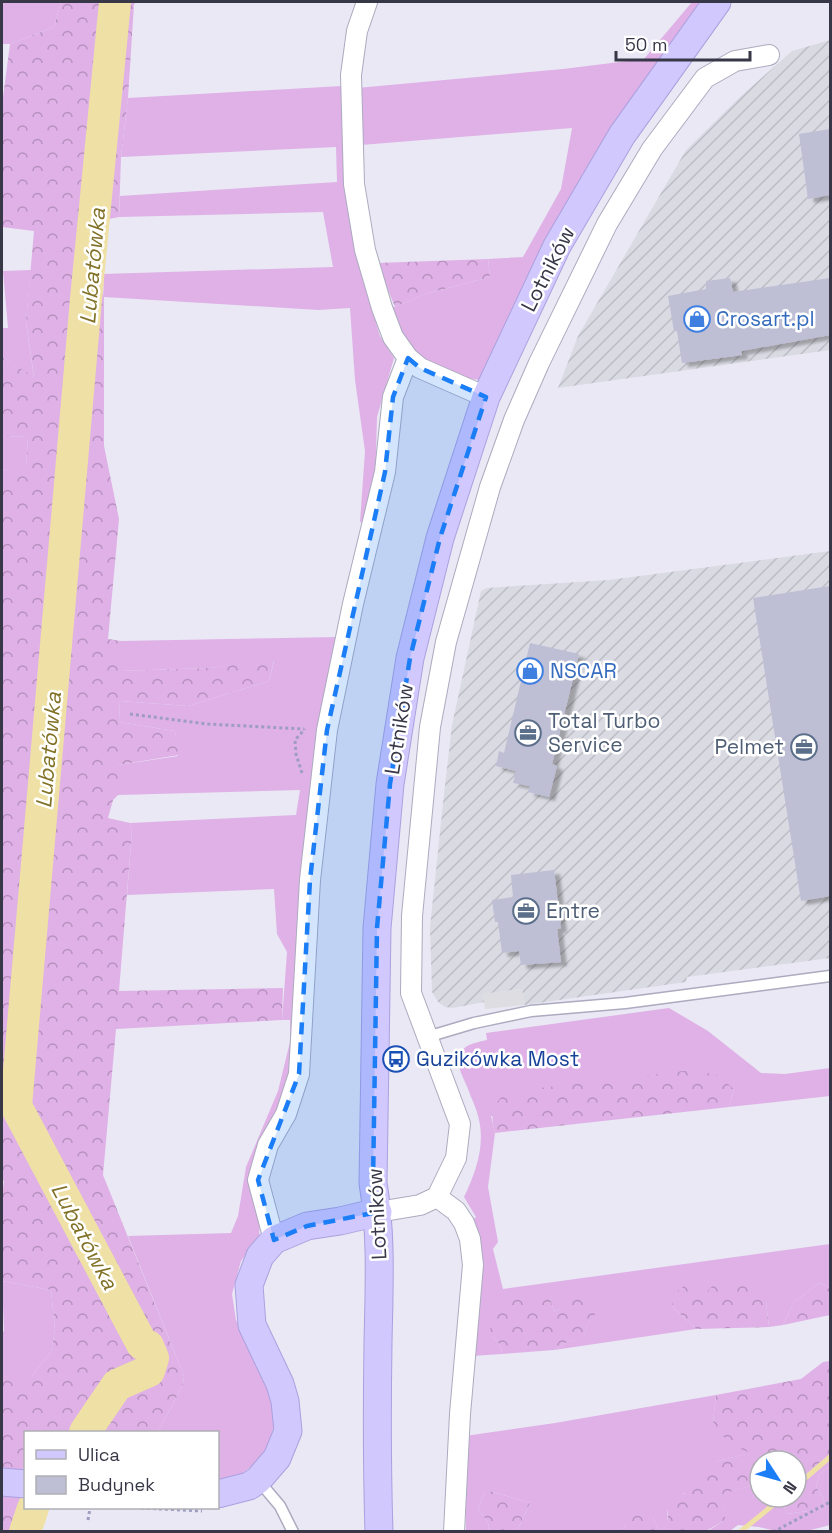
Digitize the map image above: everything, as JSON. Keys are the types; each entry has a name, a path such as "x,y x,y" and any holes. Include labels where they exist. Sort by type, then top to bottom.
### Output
{"street":[{"path":"367,2 357,31 351,75 354,184 364,250 393,337 408,358 420,368 486,397"},
{"name":"Lotników","path":"379,1532 377,1445 380,1272 378,1212 373,1183 377,928 390,784 413,647 440,538 486,397 563,236 622,135 717,2"},
{"path":"219,1494 249,1486 258,1480 277,1458 288,1431 285,1401 280,1384 252,1325 249,1285 260,1256 274,1240 307,1226 420,1205 437,1197 456,1158 460,1124 411,993 412,916 427,746 446,642 490,487 514,420 607,224 652,149 705,78 735,61 769,55"},
{"path":"274,1240 258,1180 268,1145 286,1114 299,1074 310,880 327,730 353,604 385,471 393,397 408,358"},
{"path":"437,1197 456,1211 464,1223 470,1239 474,1265 460,1414 454,1532"}],"lane":[{"path":"427,1037 474,1023 531,1011 805,985 831,976"},
{"path":"258,1480 280,1506 293,1532"}],"path":[{"path":"130,714 207,724 327,730"},
{"path":"774,1532 831,1502"},
{"path":"88,1520 90,1509"}],"highlighted area":[{"path":"408,358 420,368 486,397 440,538 410,658 390,784 377,928 373,1183 378,1212 307,1226 274,1240 258,1180 299,1074 310,880 327,730 385,472 393,397"}],"shaded area":[{"path":"830,40 830,350 558,388 578,336 686,150 741,96 792,51"},
{"path":"830,551 830,958 687,977 686,982 524,1005 522,989 483,994 484,1002 453,1008 445,1007 438,1002 432,992 430,927 452,725 481,591 487,588 609,580"},
{"path":"522,989 524,1005 485,1009 483,994"}],"green space":[{"path":"2,2 61,2 54,27 10,44 2,44"},
{"path":"61,2 137,2 134,4 128,98 121,157 119,217 104,220 100,256 104,297 104,446 119,519 108,639 121,641 121,671 209,668 274,660 269,681 188,706 120,701 119,722 175,731 179,755 118,765 118,795 113,800 108,818 130,823 132,831 119,991 283,988 282,1020 116,1029 103,1175 184,1376 183,1385 159,1431 24,1431 24,1509 41,1509 31,1532 2,1531 2,1376 32,1376 51,1352 55,1330 51,1290 2,1281 4,1181 2,1180 2,470 26,466 28,437 2,436 2,357 34,377 26,322 34,231 2,227 2,105 10,44 54,27"},
{"path":"692,2 705,2 482,380 447,372 425,359 415,351 400,332 389,307 395,307 425,294 490,277 488,259 523,257 561,189 572,128 361,145 357,88 563,69 644,59"},
{"path":"342,86 349,211 366,291 380,336 394,358 377,417 375,488 366,523 360,522 365,451 355,380 350,308 318,310 104,297 103,274 333,267 323,212 119,217 120,196 337,182 336,147 121,157 128,98"},
{"path":"488,259 490,277 425,294 395,307 377,263"},
{"path":"31,270 26,322 34,378 2,357 2,328 8,328 3,271"},
{"path":"2,436 28,437 26,467 2,470"},
{"path":"339,637 287,1094 265,1140 259,1236 241,1261 232,1294 236,1320 273,1395 275,1419 270,1443 258,1461 239,1476 219,1483 219,1431 159,1431 183,1385 184,1376 128,1236 231,1233 238,1216 246,1167 278,1091 290,1042 290,1020 282,1020 287,952 277,934 274,889 127,895 132,831 130,823 296,815 300,790 118,795 118,765 178,756 175,731 119,722 120,701 188,706 269,681 274,661 209,668 120,671 121,641"},
{"path":"669,1008 708,1031 761,1073 785,1074 830,1068 830,1096 729,1107 734,1089 491,1116 495,1133 488,1187 498,1242 493,1249 503,1289 830,1244 830,1288 819,1283 794,1302 783,1325 769,1327 766,1302 704,1295 672,1306 696,1329 554,1350 569,1341 583,1339 587,1326 597,1310 561,1309 554,1312 550,1298 530,1298 493,1337 501,1346 502,1354 472,1356 470,1222 476,1217 464,1197 476,1168 481,1137 477,1113 459,1066 460,1054 469,1045 487,1040 486,1033"},
{"path":"692,1070 717,1075 734,1089 729,1107 495,1133 493,1111 506,1092"},
{"path":"719,1279 743,1280 761,1285 769,1327 696,1329 672,1306 672,1296 684,1286 696,1288 704,1295"},
{"path":"2,1281 51,1290 55,1330 51,1352 32,1376 2,1376 4,1330"},
{"path":"819,1283 830,1288 830,1315 783,1325 794,1302"},
{"path":"574,1292 588,1298 598,1310 587,1326 583,1340 569,1341 554,1350 502,1354 501,1346 493,1337 487,1319 495,1304 504,1295 550,1298 554,1312 561,1309 564,1296"},
{"path":"830,1361 830,1466 819,1475 816,1487 824,1499 822,1509 787,1514 785,1509 808,1509 808,1449 748,1449 748,1452 728,1443 713,1422 716,1395 801,1379 823,1362"},
{"path":"716,1395 713,1422 748,1451 748,1454 718,1461 667,1509 667,1524 663,1531 659,1531 653,1518 626,1524 622,1531 517,1531 530,1503 486,1490 478,1508 488,1523 489,1531 466,1531 465,1436"},
{"path":"748,1454 748,1487 720,1495 725,1507 725,1520 706,1531 663,1531 668,1514 664,1497 684,1494 687,1483 718,1461"},
{"path":"830,1466 830,1525 807,1531 776,1531 738,1525 730,1531 706,1532 725,1520 725,1507 719,1495 748,1487 748,1509 785,1509 787,1514 822,1509 824,1499 816,1487 819,1475"},
{"path":"486,1490 530,1503 517,1531 489,1531 488,1523 478,1508"},
{"path":"636,1515 653,1518 659,1531 622,1531"}],"building":[{"path":"830,129 830,195 808,199 799,134"},
{"path":"730,278 733,292 830,278 830,335 741,351 742,355 682,363 668,296 706,289 706,281"},
{"name":"Pelmet","path":"830,586 830,896 801,901 753,598"},
{"path":"530,643 579,654 552,764 557,766 549,797 528,792 530,786 513,783 516,771 496,766 499,751 504,753"},
{"name":"Entre","path":"554,870 561,928 557,929 561,962 521,965 519,951 502,953 498,922 495,922 492,900 513,897 511,875"}],"waterway":[{"name":"Lubatówka","path":"86,1431 117,1385 149,1371 153,1358 148,1346 142,1344 16,1106 86,299 115,2"},
{"path":"808,1476 830,1457"},
{"name":"Lubatówka","path":"25,1532 33,1509"},
{"path":"740,1532 768,1509"}],"place":[{"name":"Crosart.pl","path":"697,319"},
{"name":"NSCAR","path":"530,671"},
{"name":"Total Turbo Service","path":"528,733"},
{"name":"Pelmet","path":"804,747"},
{"name":"Entre","path":"526,911"},
{"name":"Guzikówka Most","path":"396,1059"}]}
